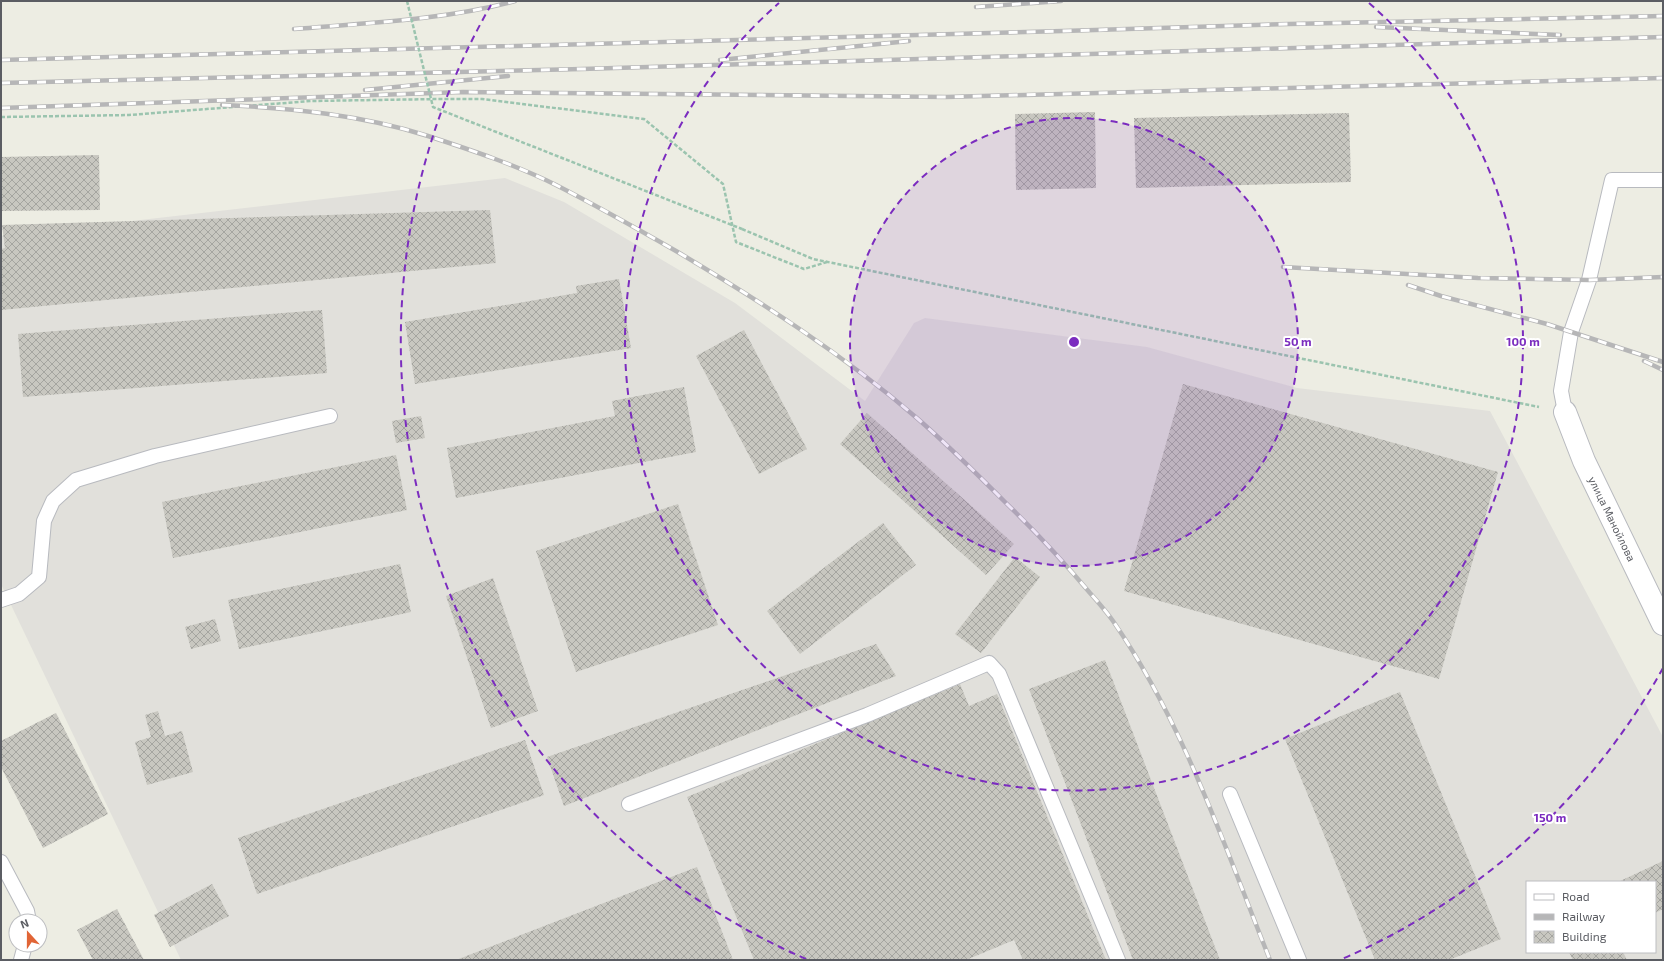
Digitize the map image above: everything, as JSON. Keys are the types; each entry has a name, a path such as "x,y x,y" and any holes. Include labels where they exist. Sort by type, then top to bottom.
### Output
{"street":[{"name":"улица Манойлова","path":"1565,412 1584,461 1663,624"}],"lane":[{"path":"1565,412 1561,391 1571,332 1589,280 1612,180 1663,180"},
{"path":"1,600 19,594 39,577 44,521 53,501 76,480 154,456 330,416"},
{"path":"629,804 867,715 989,663 999,674 1118,960"},
{"path":"1230,794 1298,960"},
{"path":"1,862 27,913"}],"path":[{"path":"407,1 434,107 742,229 813,259 1565,412"},
{"path":"1,117 129,115 312,101 482,99 644,119 723,184 736,242 804,269 827,262"}],"shaded area":[{"path":"505,178 564,202 735,303 865,401 914,323 925,318 1147,347 1297,388 1490,411 1663,737 1663,960 181,960 1,584 1,236"}],"building":[{"path":"1095,112 1096,188 1016,190 1015,114"},
{"path":"1349,113 1351,182 1136,188 1134,118"},
{"path":"99,155 100,210 1,211 1,157"},
{"path":"490,210 496,263 1,310 1,249 5,248 2,225"},
{"path":"619,279 631,348 415,384 405,322 577,293 576,286"},
{"path":"322,310 327,373 23,397 18,334"},
{"path":"744,330 807,449 759,474 696,356"},
{"path":"1183,384 1498,472 1439,679 1124,591"},
{"path":"684,387 696,452 456,498 447,448 615,416 612,401"},
{"path":"867,413 1014,544 986,575 840,444"},
{"path":"421,416 425,438 396,443 392,421"},
{"path":"396,455 407,510 173,558 162,502"},
{"path":"678,504 718,625 576,672 536,551"},
{"path":"883,523 916,565 800,654 767,611"},
{"path":"1015,557 1040,577 981,653 955,634"},
{"path":"400,564 411,612 239,649 228,600"},
{"path":"493,578 538,711 491,728 446,596"},
{"path":"215,619 221,641 191,649 185,627"},
{"path":"876,644 896,676 564,806 547,757"},
{"path":"1105,660 1220,960 1133,960 1029,689"},
{"path":"960,684 969,706 997,694 1106,960 1023,960 1014,940 966,960 754,960 687,797"},
{"path":"1400,692 1501,939 1449,960 1375,960 1285,739"},
{"path":"158,711 165,736 182,731 193,772 147,785 135,742 151,737 145,715"},
{"path":"56,713 108,814 43,848 1,767 1,741"},
{"path":"525,740 544,795 257,894 238,838"},
{"path":"1663,861 1663,909 1656,912 1656,881 1620,881"},
{"path":"697,867 733,960 456,960"},
{"path":"212,884 229,916 170,947 154,915"},
{"path":"117,909 144,960 93,960 77,930"},
{"path":"1570,953 1624,953 1627,960 1573,960"}],"railway":[{"path":"294,29 433,17 461,13 515,1"},
{"path":"976,7 1061,1"},
{"path":"1,60 1289,24 1663,16"},
{"path":"1376,27 1560,35"},
{"path":"1,83 582,69 1663,37"},
{"path":"720,60 909,41"},
{"path":"365,90 508,76"},
{"path":"1,108 463,92 946,97 1663,78"},
{"path":"222,105 301,111 378,123 428,136 509,164 556,185 676,251 770,309 831,351 890,395 941,440 1029,525 1050,547 1113,621 1138,660 1182,743 1219,829 1270,960"},
{"path":"1283,267 1478,278 1589,280 1663,277"},
{"path":"1408,285 1441,296 1547,324 1663,362"},
{"path":"1644,361 1663,370"}]}
